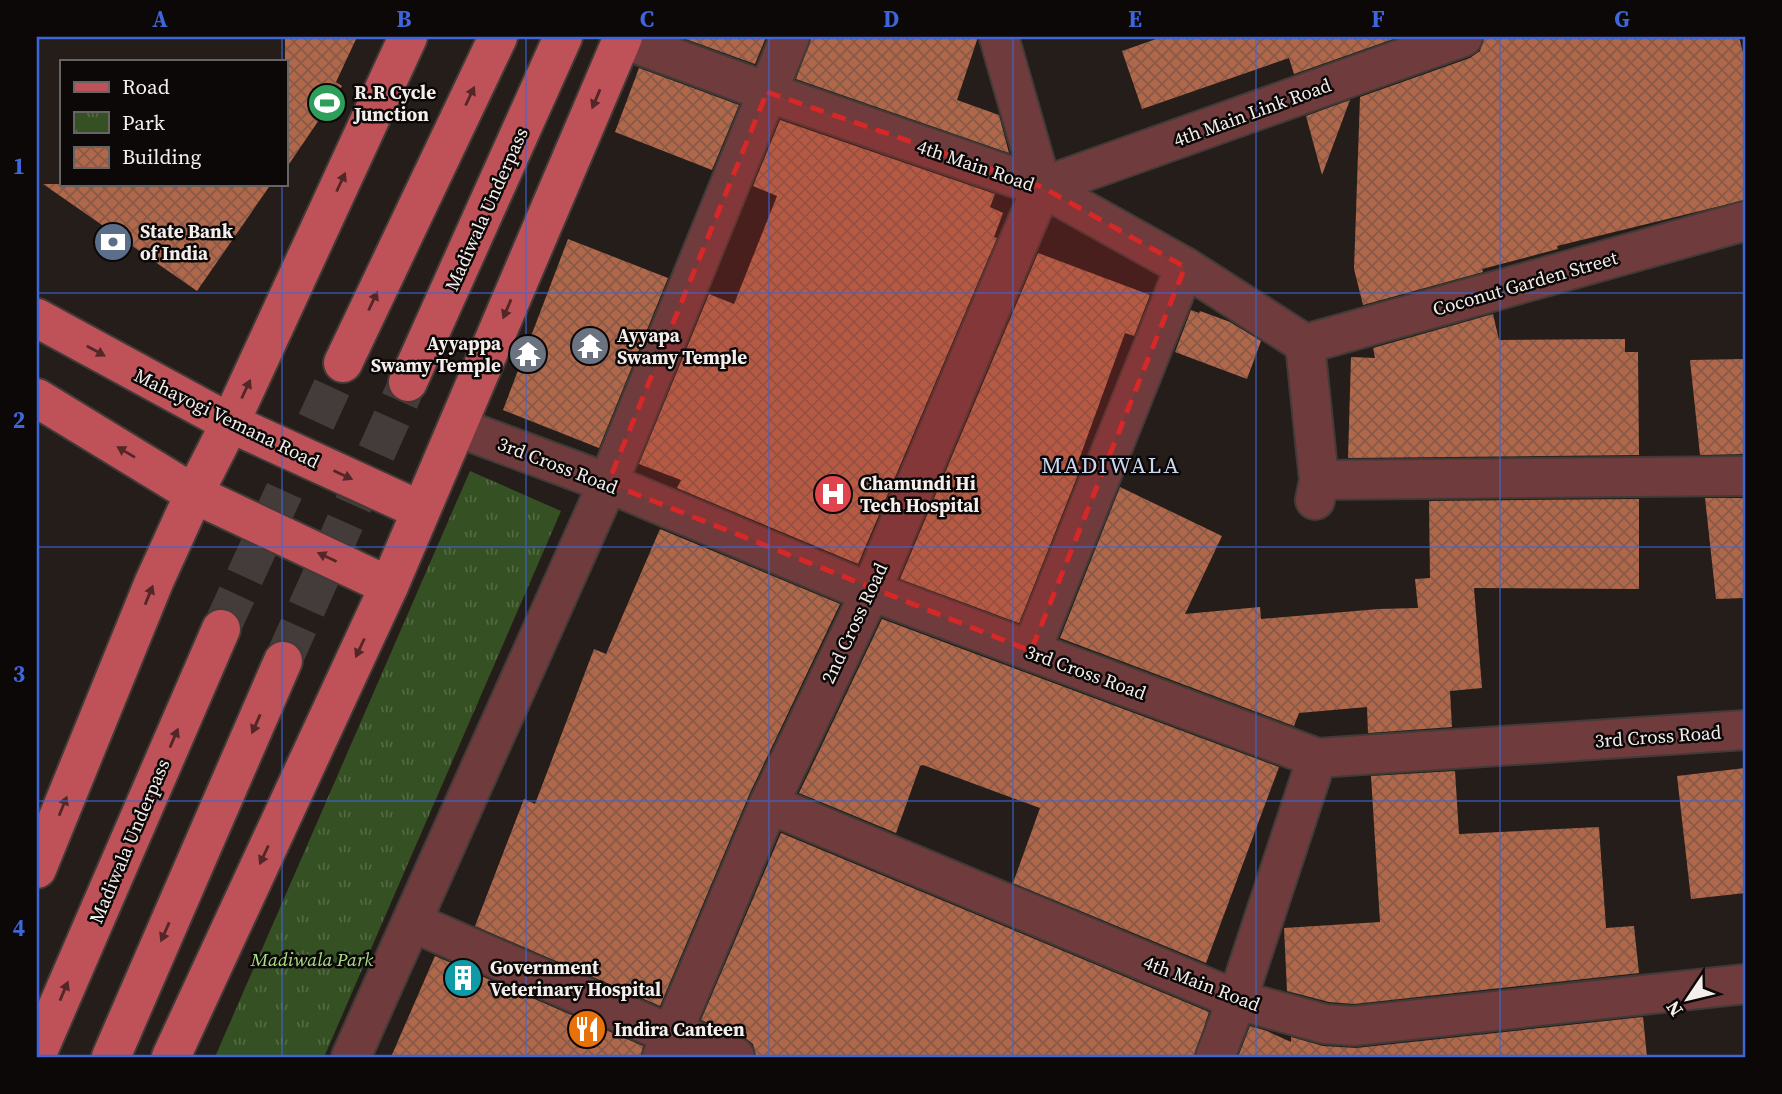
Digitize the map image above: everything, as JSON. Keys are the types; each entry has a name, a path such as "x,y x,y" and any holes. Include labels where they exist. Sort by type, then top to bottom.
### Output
{"main road":[{"path":"37,869 154,582 408,37"},
{"path":"343,363 498,37"},
{"name":"Madiwala Underpass","path":"408,382 563,37"},
{"path":"170,1057 388,586 623,38"},
{"name":"Mahayogi Vemana Road","path":"37,318 230,423 420,510"},
{"path":"37,398 194,494 388,586"},
{"name":"Madiwala Underpass","path":"37,1054 221,629"},
{"path":"111,1057 283,661"}],"street":[{"path":"351,1057 608,483 790,37"},
{"path":"999,37 1042,187"},
{"name":"4th Main Link Road","path":"1042,187 1463,37"},
{"name":"4th Main Road","path":"623,38 767,92 1042,187 1185,267 1305,344"},
{"name":"2nd Cross Road","path":"667,1046 769,804 870,593 1042,187"},
{"name":"Coconut Garden Street","path":"1305,344 1745,220"},
{"path":"1031,651 1185,267"},
{"path":"1305,344 1317,490 1745,476"},
{"name":"3rd Cross Road","path":"457,426 608,483 870,593 1317,758 1745,730"},
{"path":"1215,1057 1237,1000 1317,758"},
{"name":"4th Main Road","path":"769,804 1237,1000 1325,1024 1354,1026 1745,984"},
{"path":"412,922 667,1046 680,1035 735,1057"}],"highlighted area":[{"path":"767,92 1042,187 1185,267 1031,651 608,483"}],"green space":[{"name":"Madiwala Park","path":"470,471 561,511 324,1057 215,1057"}],"building":[{"path":"285,37 357,37 336,82 342,86 287,167 287,60"},
{"path":"680,37 766,37 755,64"},
{"path":"811,37 978,37 957,100 999,115 1009,153 796,79"},
{"path":"1162,37 1399,37 1294,74 1289,58 1142,109 1122,51"},
{"path":"1484,37 1739,37 1745,60 1745,200 1557,246 1558,249 1482,269 1483,272 1363,305 1354,269 1360,97 1470,58 1480,51"},
{"path":"639,68 739,105 712,170 615,132"},
{"path":"1350,100 1322,175 1306,116"},
{"path":"780,120 995,194 990,207 1003,213 994,237 997,238 858,564 677,488 681,480 639,464 709,294 734,304 777,196 753,186"},
{"path":"43,184 270,186 197,291"},
{"name":"Ayyapa Swamy Temple","path":"568,239 668,278 599,448 503,410"},
{"path":"1038,253 1150,295 1134,336 1125,333 1077,465 1081,467 1019,623 900,579"},
{"path":"1191,310 1230,322 1261,341 1247,379 1175,352"},
{"path":"1493,314 1499,340 1625,339 1625,352 1638,352 1639,455 1348,458 1351,357 1375,358 1373,348"},
{"path":"1745,359 1745,454 1700,455 1690,360"},
{"path":"1120,487 1222,536 1185,614 1260,607 1261,619 1418,608 1415,579 1430,578 1429,501 1639,499 1639,589 1474,588 1482,688 1450,691 1452,727 1368,733 1367,707 1299,713 1294,726 1060,638"},
{"path":"1705,498 1745,498 1745,598 1716,599"},
{"path":"660,529 840,604 749,795 660,1006 475,926 524,799 535,804 594,649 606,654"},
{"path":"882,619 1279,767 1206,963 1013,883 1040,808 923,765 920,766 896,833 799,793"},
{"path":"1745,768 1745,893 1691,899 1677,776"},
{"path":"1455,771 1459,834 1599,827 1606,928 1634,926 1639,973 1354,1004 1329,1002 1287,991 1284,928 1380,922 1371,776"},
{"path":"781,833 1209,1012 1194,1057 756,1057 753,1044 744,1037 701,1020"},
{"name":"Government Veterinary Hospital","path":"435,956 643,1046 641,1057 391,1057"},
{"path":"1643,1017 1647,1057 1238,1057 1250,1026 1291,1042 1291,1037 1323,1046 1356,1048"}],"tunnel":[{"path":"221,629 343,363"},
{"path":"283,661 408,382"}],"place":[{"name":"R.R Cycle Junction","path":"327,103"},
{"name":"State Bank of India","path":"113,242"},
{"name":"Ayyapa Swamy Temple","path":"590,346"},
{"name":"Ayyappa Swamy Temple","path":"528,354"},
{"name":"Chamundi Hi Tech Hospital","path":"833,494"},
{"name":"Government Veterinary Hospital","path":"463,978"},
{"name":"Indira Canteen","path":"587,1029"}],"district":[{"name":"MADIWALA","path":"1111,465"}]}
